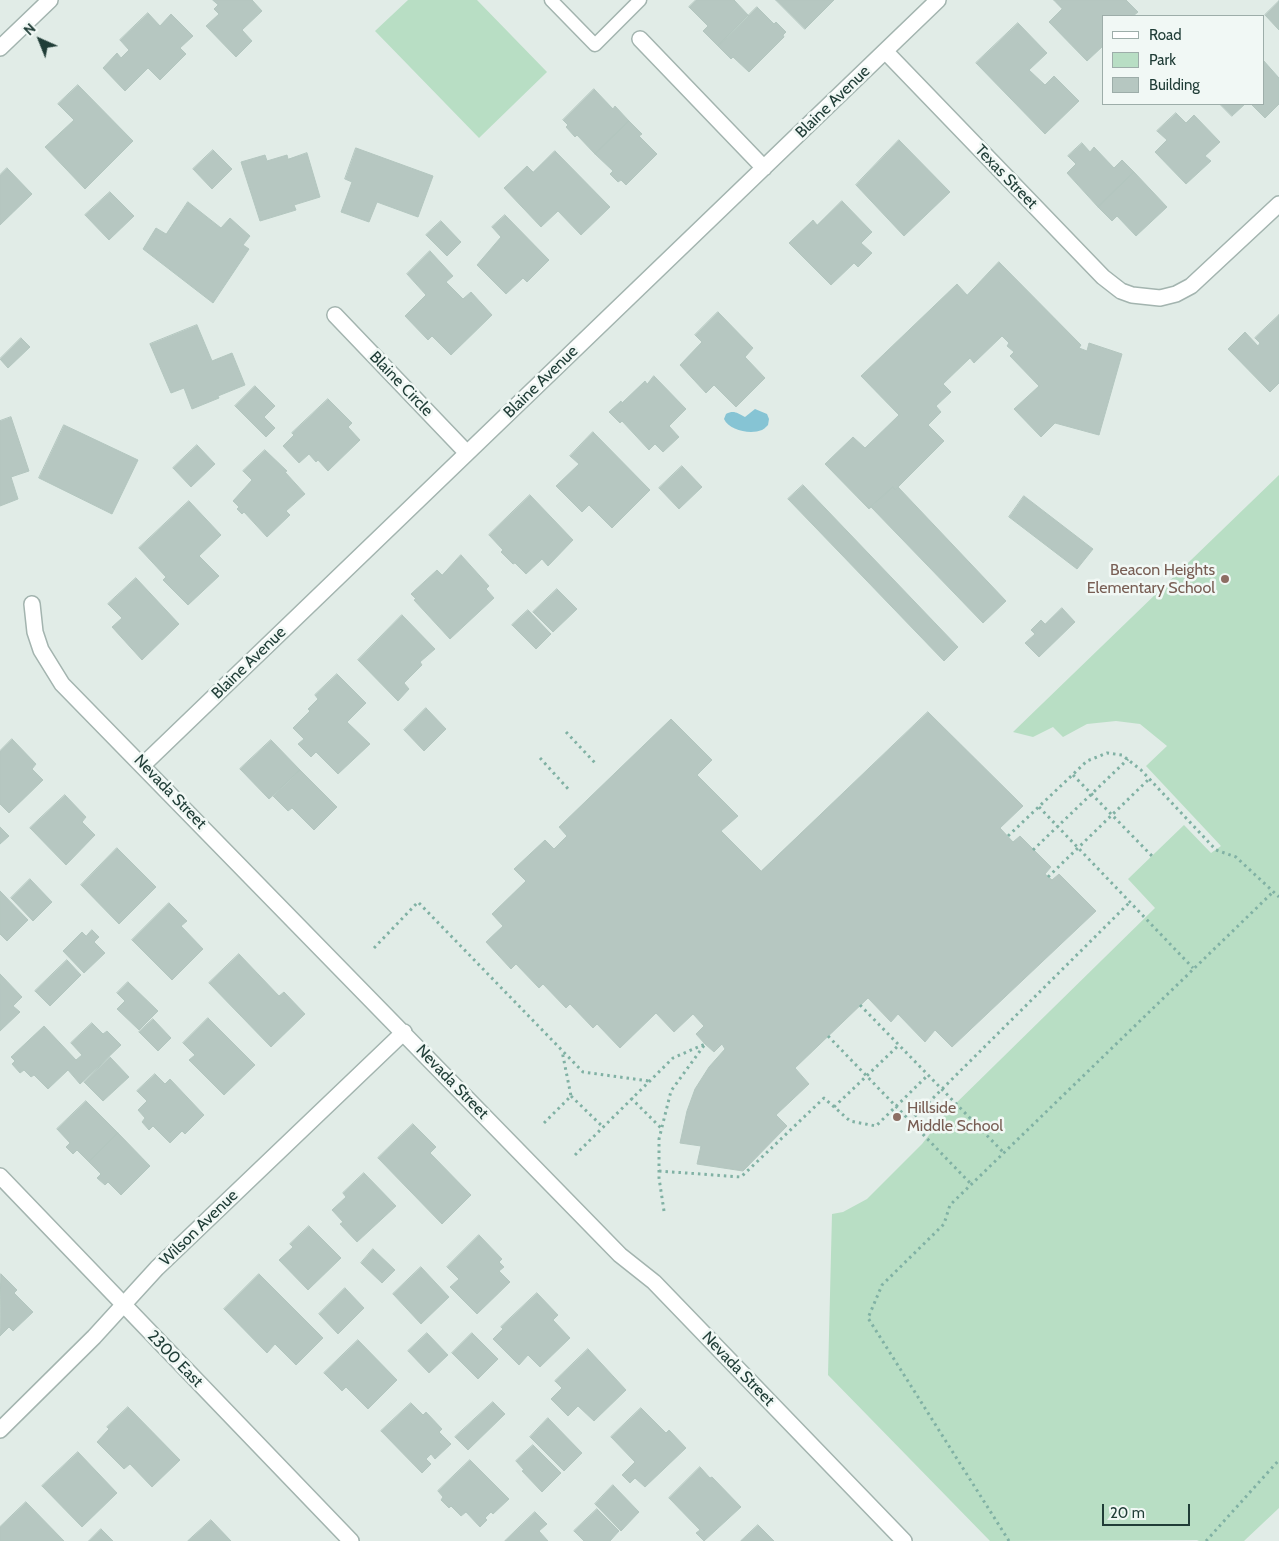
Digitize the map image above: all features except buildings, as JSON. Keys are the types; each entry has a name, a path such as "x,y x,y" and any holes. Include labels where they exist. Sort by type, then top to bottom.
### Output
{"street":[{"path":"0,48 50,0"},
{"name":"Blaine Avenue","path":"143,764 938,0"},
{"path":"640,39 764,168"},
{"name":"Texas Street","path":"885,51 1103,276 1121,291 1132,295 1160,298 1176,294 1191,286 1279,204"},
{"name":"Blaine Circle","path":"335,315 467,453"},
{"name":"Nevada Street","path":"32,604 35,632 41,650 62,684 143,764 620,1254 654,1282 904,1541"},
{"name":"Wilson Avenue","path":"0,1430 94,1337 163,1262 404,1032"},
{"name":"2300 East","path":"0,1176 351,1541"}],"lane":[{"path":"551,0 595,45 640,0"}],"path":[{"path":"566,732 597,765"},
{"path":"1008,836 1087,762 1107,753 1122,755 1149,779 1216,850 1236,858 1279,897"},
{"path":"540,758 570,791"},
{"path":"1033,850 1128,759"},
{"path":"1073,775 1152,856"},
{"path":"1048,877 1149,779"},
{"path":"1039,807 1193,968"},
{"path":"1008,1541 868,1318 882,1285 944,1224 950,1205 1273,892"},
{"path":"374,948 418,902 583,1072 649,1081"},
{"path":"910,1121 1130,902"},
{"path":"860,1006 1004,1153"},
{"path":"828,1036 972,1184"},
{"path":"574,1155 673,1058 705,1044 671,1091 659,1139 659,1172 664,1210"},
{"path":"834,1108 899,1045"},
{"path":"562,1050 571,1096 602,1127"},
{"path":"659,1172 741,1177 824,1098 850,1122 876,1126 928,1075"},
{"path":"544,1123 571,1096"},
{"path":"631,1098 662,1128"},
{"path":"1206,1541 1279,1460"}],"green space":[{"path":"408,0 477,0 547,72 479,138 375,31"},
{"path":"1279,475 1279,1508 1244,1541 990,1541 828,1375 832,1214 843,1212 867,1199 922,1144 946,1113 1155,908 1128,879 1184,825 1211,853 1221,846 1146,766 1167,746 1140,724 1116,721 1087,724 1063,737 1053,727 1033,737 1013,732"}],"water":[{"path":"755,409 767,414 769,419 768,425 763,430 746,432 735,429 724,419 726,414 731,412 736,412 745,417"}],"place":[{"name":"Beacon Heights Elementary School","path":"1225,579"},
{"name":"Hillside Middle School","path":"897,1117"}]}
